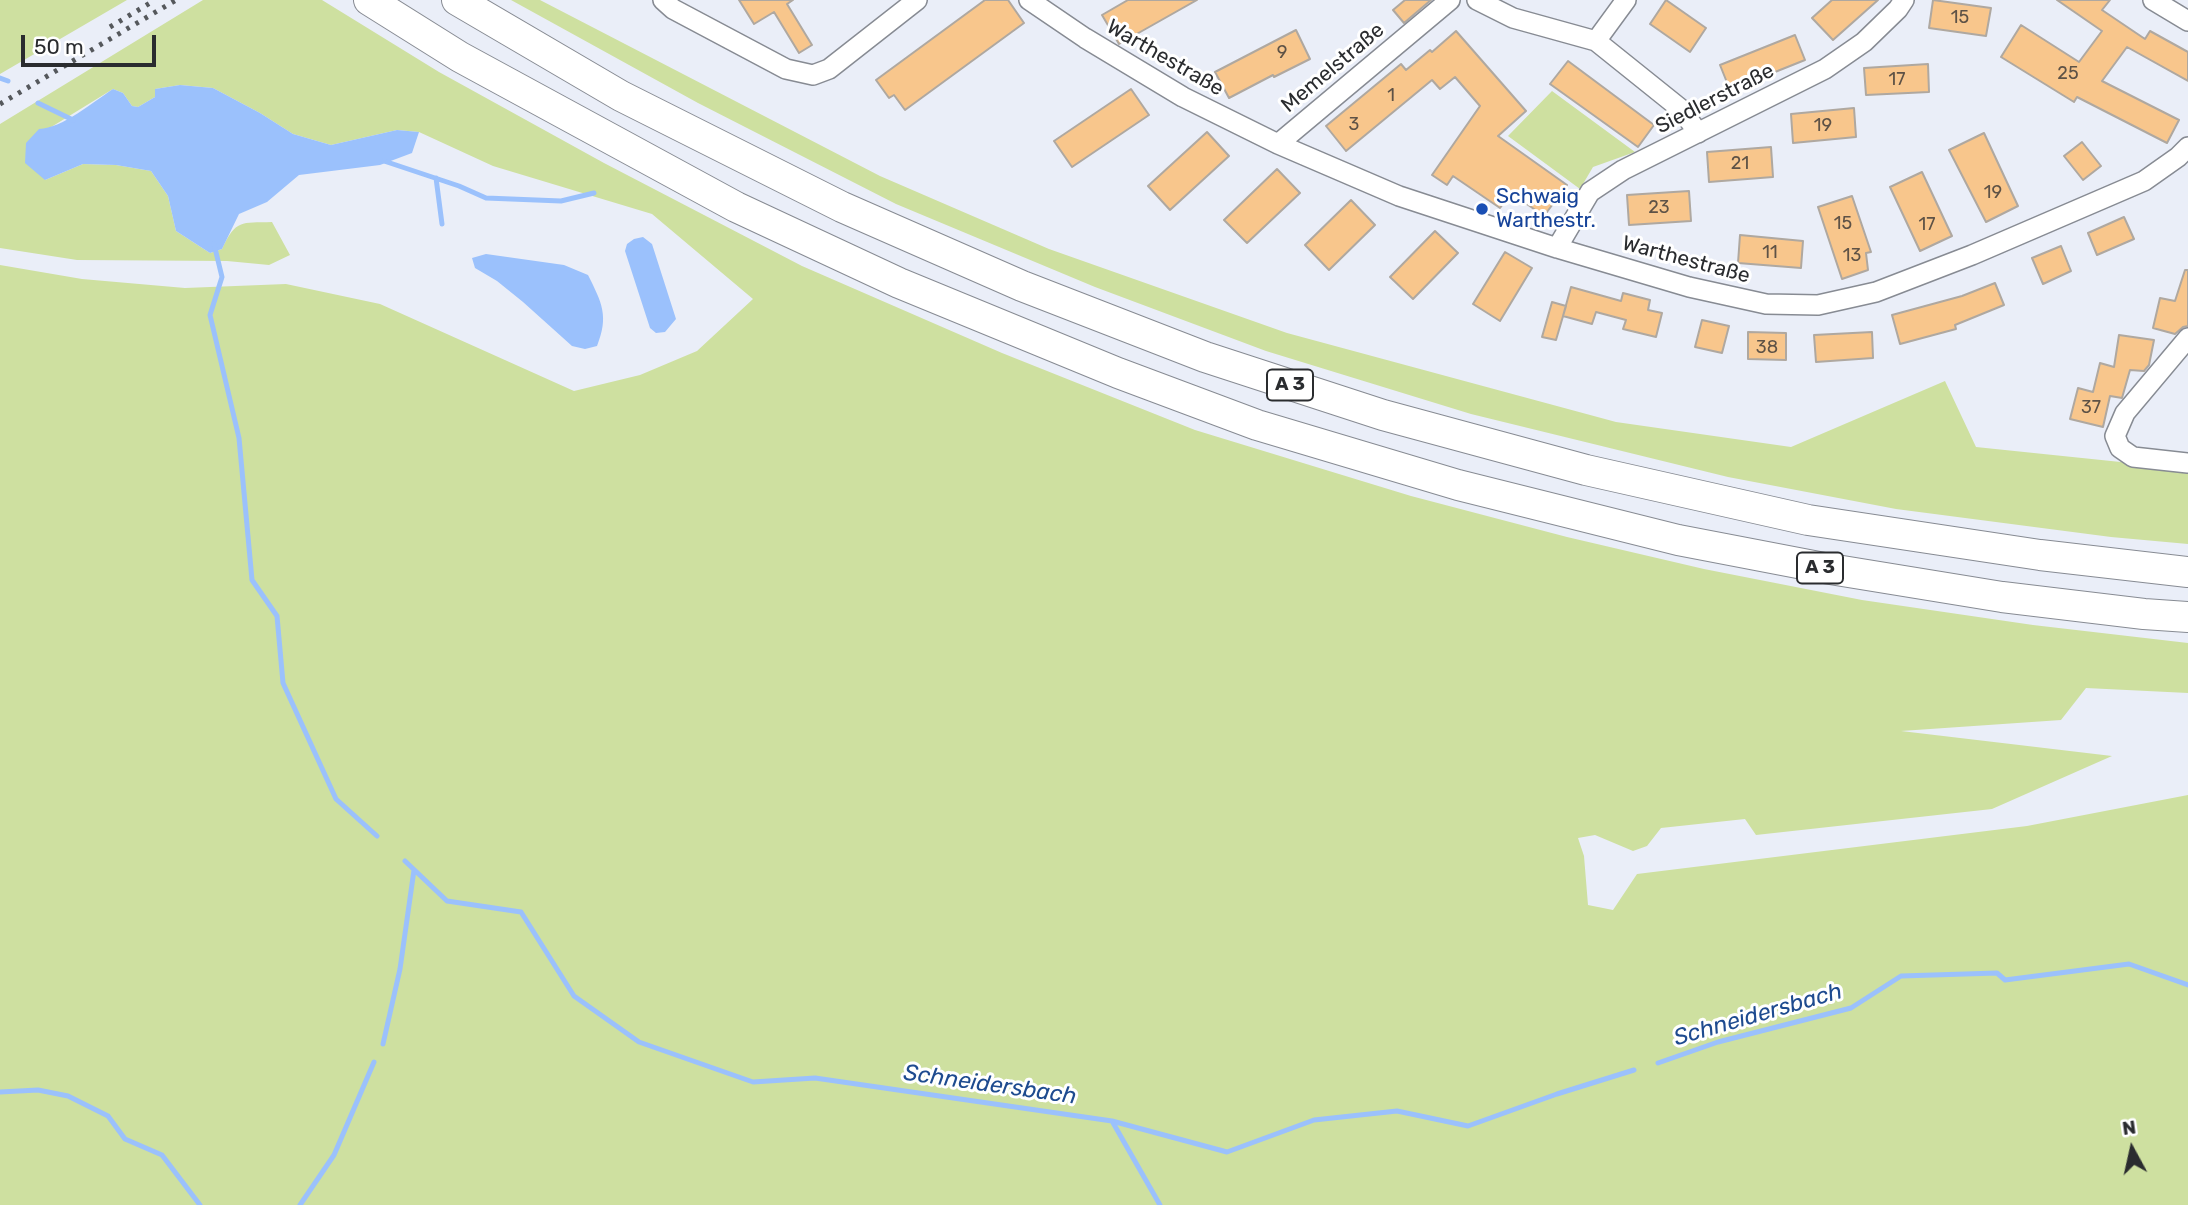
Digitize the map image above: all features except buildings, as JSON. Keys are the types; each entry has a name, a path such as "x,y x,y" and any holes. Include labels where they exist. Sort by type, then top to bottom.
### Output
{"highway":[{"name":"A 3","path":"369,0 460,57 736,207 912,288 1118,373 1257,425 1458,485 1678,540 1824,568 2003,597 2188,617"},
{"name":"A 3","path":"457,0 621,96 842,207 1022,286 1217,361 1383,415 1560,463 1808,520 2040,555 2188,572"}],"street":[{"path":"663,0 674,9 786,69 813,75 829,69 917,0"},
{"name":"Warthestraße","path":"1029,0 1085,38 1183,97 1278,144 1399,196 1557,248 1689,286 1766,304 1818,304 1876,292 1972,256 2144,181 2188,147"},
{"name":"Memelstraße","path":"1278,144 1450,0"},
{"path":"1477,0 1513,18 1596,41 1682,110 1698,133"},
{"path":"1596,41 1626,0"},
{"name":"Siedlerstraße","path":"1557,248 1590,191 1623,170 1825,69 1864,42 1904,0"},
{"path":"2153,0 2188,21"},
{"path":"2188,338 2124,413 2115,436 2120,448 2133,457 2188,463"}],"green space":[{"path":"0,0 127,0 0,74"},
{"path":"203,0 322,0 439,72 604,163 802,266 1002,353 1195,430 1411,496 1704,569 1862,600 2033,625 2188,643 2188,693 2086,688 2061,720 1901,731 2112,756 1992,809 1756,835 1745,819 1661,828 1647,846 1633,851 1595,835 1578,838 1584,856 1588,905 1613,910 1637,874 2027,826 2188,795 2188,1205 0,1205 0,265 82,279 185,288 286,284 380,304 574,391 640,375 697,351 753,299 652,214 493,166 419,132 397,130 331,145 293,134 213,88 180,85 155,89 155,97 138,107 132,106 123,93 113,89 48,129 39,129 45,180 83,164 116,165 151,171 168,196 176,231 210,253 222,249 231,232 241,225 272,222 290,255 269,265 227,261 77,260 0,248 0,124"},
{"path":"511,0 540,0 880,176 1049,249 1287,333 1616,422 1791,447 1945,381 1976,447 2188,469 2188,544 2111,537 1896,509 1728,477 1471,414 1266,351 1095,287 896,204 698,103"},
{"path":"1552,91 1635,152 1593,167 1580,189 1508,136"}],"water":[{"path":"180,85 213,88 293,134 331,145 397,130 419,132 412,153 380,165 299,175 267,202 239,214 222,249 210,253 176,231 168,196 151,171 116,165 83,164 45,180 25,163 26,143 39,129 68,119 113,89 123,93 132,106 138,107 155,97 155,89"},
{"path":"643,237 652,244 676,319 665,332 656,333 650,328 625,251 627,244"},
{"path":"486,254 564,265 588,275 602,310 603,326 597,346 585,349 572,346 497,281 475,268 472,258"}],"waterway":[{"name":"Schneidersbach","path":"0,78 8,81"},
{"name":"Schneidersbach","path":"38,103 73,120"},
{"path":"384,161 486,198 561,201 594,193"},
{"path":"436,178 442,224"},
{"name":"Schneidersbach","path":"214,244 222,277 210,315 239,438 252,580 277,616 283,683 336,799 377,836"},
{"name":"Schneidersbach","path":"405,861 447,901 521,912 574,996 639,1042 753,1082 815,1078 1112,1121 1227,1152 1314,1120 1397,1111 1468,1126 1634,1070"},
{"path":"383,1044 400,969 414,870"},
{"name":"Schneidersbach","path":"1658,1063 1718,1042 1851,1008 1901,976 1997,973 2005,980 2129,964 2188,985"},
{"path":"300,1205 334,1155 374,1062"},
{"path":"0,1092 38,1090 68,1096 108,1116 125,1139 162,1155 200,1205"},
{"path":"1112,1121 1160,1205"}],"railway":[{"path":"110,27 155,0"},
{"path":"0,104 176,0"}],"place":[{"name":"Schwaig Warthestr.","path":"1482,209"}]}
